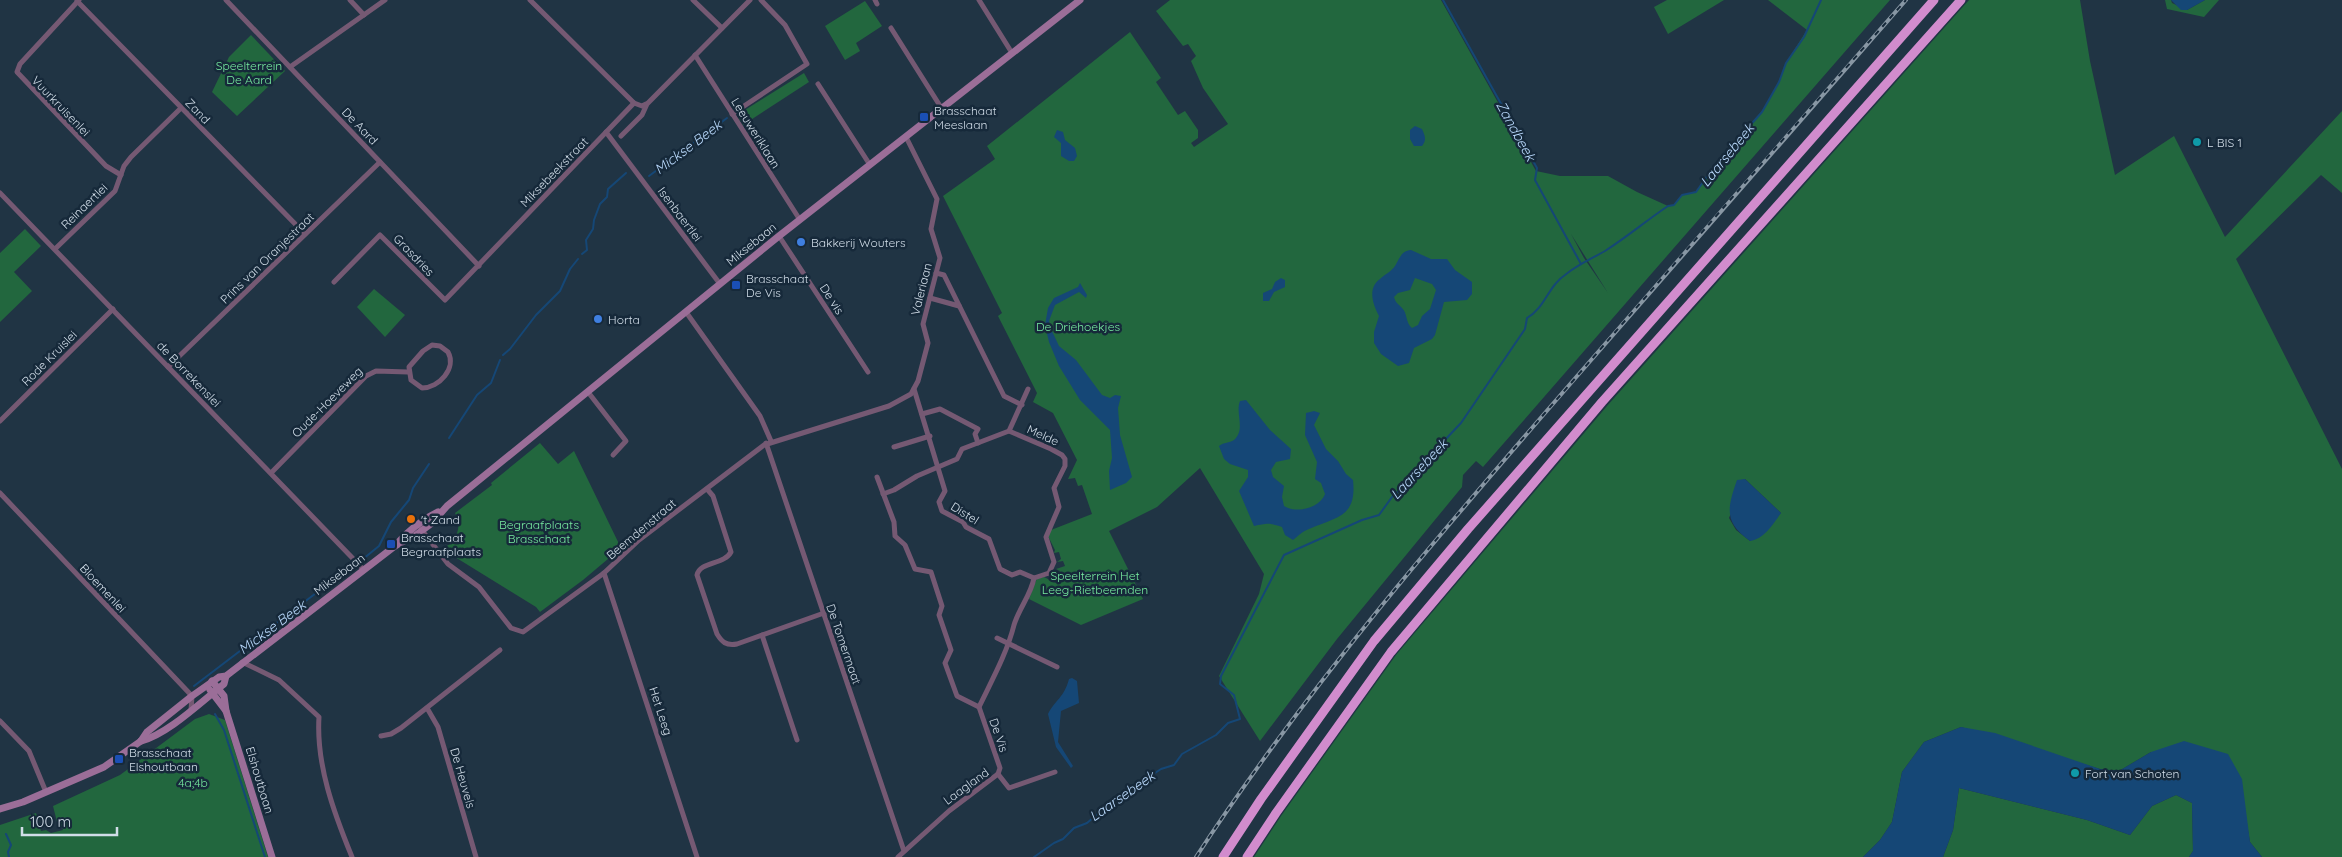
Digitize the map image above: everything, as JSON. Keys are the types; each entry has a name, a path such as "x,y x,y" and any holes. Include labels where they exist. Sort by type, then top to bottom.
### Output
{"highway":[{"path":"1223,857 1374,641 1474,521 1934,0"},
{"path":"1247,857 1276,813 1391,652 1602,402 1961,0"}],"street":[{"name":"De Aard","path":"226,0 479,266"},
{"path":"350,0 364,15"},
{"path":"290,67 386,0"},
{"path":"530,0 634,103 642,106 646,104"},
{"path":"694,0 722,28"},
{"path":"621,136 642,115 646,104 750,0"},
{"path":"732,114 807,64 785,25 761,0"},
{"path":"979,0 1012,53"},
{"name":"Miksebaan","path":"0,809 104,767 141,741 147,732 192,696 226,676 395,546 407,532 420,527 428,516 441,511 778,236 1080,0"},
{"name":"Zand","path":"78,1 306,234"},
{"name":"Vuurkruisenlei","path":"78,1 20,64 17,72 106,166 121,175"},
{"path":"891,28 942,109"},
{"name":"Leeuweriklaan","path":"695,55 800,220"},
{"path":"818,84 870,165"},
{"name":"Miksebeekstraat","path":"479,266 634,103"},
{"name":"Reinaertlei","path":"55,249 115,191 124,166 134,153 181,108"},
{"name":"Isenbaertlei","path":"606,132 720,284"},
{"name":"Valeriaan","path":"906,137 937,199 931,229 940,258 923,324 928,342 914,389"},
{"name":"Prins van Oranjestraat","path":"168,368 380,162"},
{"name":"de Borrekenslei","path":"0,192 364,570"},
{"name":"Grasdries","path":"334,282 380,236 445,300 479,266"},
{"name":"De vis","path":"778,236 868,372"},
{"path":"936,273 944,275 1004,396 1022,405"},
{"path":"930,298 959,306"},
{"name":"Rode Kruislei","path":"0,421 113,309"},
{"path":"686,312 760,416 769,442 889,406 902,400 914,389"},
{"path":"429,346 440,346 449,354 450,368 430,387 417,385 411,380 408,372 411,363 429,346"},
{"name":"Oude-Hoeveweg","path":"271,473 366,376 376,371 408,372"},
{"name":"Distel","path":"914,389 930,436 945,491 939,502 942,511 989,539 1000,569 1012,575 1020,572 1034,578 1049,573"},
{"path":"883,494 894,490 917,476 958,459 962,449 1010,431 1028,389"},
{"path":"588,392 626,441 613,455"},
{"path":"922,414 940,408 978,429 975,434 978,443"},
{"name":"Melde","path":"1010,431 1051,449 1062,455 1065,459 1065,466 1054,488 1059,507 1046,537 1054,562 1049,573"},
{"path":"894,447 930,436"},
{"name":"Beemdenstraat","path":"420,527 448,564 480,587 511,628 519,633 604,573 640,540 769,442"},
{"name":"De Tomermaat","path":"769,442 904,851"},
{"name":"De Vis","path":"877,477 894,522 895,536 905,544 915,569 931,572 942,606 939,615 951,650 945,663 957,696 979,707 1000,768 998,774"},
{"path":"707,489 713,496 731,552 725,559 702,568 697,575 717,634 723,642 731,645 824,613"},
{"name":"Bloemenlei","path":"0,494 192,696"},
{"name":"Het Leeg","path":"604,573 697,857"},
{"path":"979,707 1009,644 1014,624 1032,588 1034,578"},
{"path":"762,635 797,740"},
{"path":"997,638 1057,666"},
{"path":"382,736 391,734 401,728 500,650"},
{"path":"242,662 279,680 319,717 319,732 327,787 352,857"},
{"name":"Miksebaan","path":"141,741 151,739 191,710 224,684 226,676"},
{"name":"Elshoutbaan","path":"210,684 226,710 272,857"},
{"path":"191,710 192,696"},
{"name":"De Heuvels","path":"427,708 438,727 476,857"},
{"path":"0,721 28,751 46,792"},
{"path":"147,732 146,737 151,739"},
{"name":"Laagland","path":"898,857 949,810 998,774 1009,788 1055,772"}],"green space":[{"path":"1170,0 1441,0 1536,171 1560,176 1608,176 1668,206 1674,205 1682,195 1696,192 1715,165 1762,112 1779,82 1786,63 1807,30 1768,0 1890,0 1483,467 1476,461 1463,475 1462,487 1337,639 1260,741 1219,676 1259,594 1264,574 1200,468 1157,507 1109,531 1143,599 1081,625 1029,599 1037,578 1044,577 1056,583 1058,580 1053,573 1058,575 1060,571 1056,569 1065,566 1063,561 1057,562 1061,559 1059,552 1054,553 1055,550 1048,536 1051,530 1092,514 1082,485 1078,486 1075,478 1068,479 1077,460 1053,413 1033,402 1037,393 998,316 1002,313 943,196 995,159 987,146 1130,32 1161,78 1156,82 1178,115 1185,111 1198,130 1198,138 1191,143 1194,147 1228,124 1203,88 1191,61 1196,56 1188,44 1183,46 1156,11","holes":["1571,234 1608,293 1584,258"]},
{"path":"1667,0 1724,0 1668,34 1654,7"},
{"path":"1969,0 2080,0 2090,61 2115,175 2174,136 2225,237 2342,111 2342,193 2321,175 2236,259 2342,469 2342,857 2262,857 2250,842 2246,818 2151,752 2119,771 2100,769 1961,727 1924,742 1902,772 1892,822 1880,840 1863,857 1254,857 1396,655 1607,406","holes":["1745,479 1781,513 1750,541 1736,530 1729,518"]},
{"path":"2165,0 2171,0 2172,3 2187,10 2205,0 2219,0 2204,17 2167,9"},
{"path":"865,1 882,26 856,43 860,51 845,60 825,26"},
{"name":"Speelterrein De Aard","path":"251,35 285,71 237,116 212,92 229,57"},
{"path":"804,73 809,82 743,125 737,115"},
{"path":"25,229 41,246 14,272 32,291 0,322 0,253"},
{"path":"374,289 405,315 385,337 357,307"},
{"name":"Begraafplaats Brasschaat","path":"540,443 558,464 574,451 621,548 583,580 540,612 536,607 442,549 457,534 458,524 455,513 492,485 491,483"},
{"name":"4a;4b","path":"209,714 225,720 268,857 0,857 0,825 36,813 41,831 46,830 51,833 63,830 62,826 58,826 53,806 120,775 195,719"},
{"path":"1959,788 2087,820 2130,835 2152,806 2176,795 2192,803 2193,851 2189,857 1943,857 1953,830"}],"water":[{"path":"2171,0 2205,0 2187,10 2181,10"},
{"path":"1415,126 1422,129 1424,134 1425,140 1422,146 1414,146 1410,139 1410,130"},
{"path":"1057,130 1063,132 1065,140 1075,148 1077,156 1074,161 1069,161 1061,156 1061,143 1054,137"},
{"path":"1411,250 1431,259 1447,259 1455,270 1472,282 1472,294 1467,300 1444,302 1435,335 1432,339 1414,348 1409,363 1398,366 1381,354 1374,343 1374,332 1379,316 1373,302 1372,292 1376,283 1392,270 1401,255","holes":["1415,278 1432,284 1436,290 1430,309 1422,316 1418,325 1412,328 1408,323 1404,310 1394,297 1398,293 1410,290"]},
{"path":"1281,278 1285,280 1285,287 1274,292 1269,301 1263,301 1263,293 1272,289 1275,282"},
{"path":"1080,283 1087,295 1086,298 1079,292 1055,305 1049,321 1059,346 1076,360 1102,395 1110,398 1115,395 1121,396 1118,408 1120,435 1132,477 1126,483 1110,490 1109,471 1112,458 1110,430 1080,400 1059,366 1049,342 1045,325 1048,308 1054,298 1078,287"},
{"path":"1246,400 1270,430 1291,449 1290,459 1276,462 1271,470 1273,477 1284,486 1282,497 1284,506 1289,508 1301,509 1313,506 1325,494 1321,483 1315,479 1317,462 1305,435 1306,413 1314,411 1320,413 1314,425 1326,449 1353,480 1352,502 1343,514 1307,530 1293,540 1285,535 1282,527 1270,524 1254,526 1239,491 1248,477 1248,470 1230,464 1224,459 1219,446 1234,440 1237,436 1240,426 1240,401"},
{"path":"1745,479 1781,513 1764,534 1750,541 1736,528 1730,514 1731,499 1737,480"},
{"path":"1072,678 1077,681 1079,703 1061,711 1058,742 1073,766 1071,768 1056,747 1048,714 1065,691 1069,679"},
{"path":"1961,727 1995,733 2100,769 2119,771 2151,752 2184,741 2228,754 2242,779 2250,842 2262,857 2189,857 2193,851 2192,803 2176,795 2152,806 2130,835 2087,820 1959,788 1953,830 1943,857 1863,857 1880,840 1892,822 1902,772 1924,742"}],"waterway":[{"name":"Zandbeek","path":"1443,0 1537,168 1535,180 1581,264"},
{"name":"Laarsebeek","path":"1034,857 1063,839 1074,828 1087,823 1113,801 1161,769 1174,765 1182,754 1216,735 1228,723 1240,719 1234,695 1220,684 1221,676 1284,555 1362,520 1379,515 1392,497 1401,489 1406,479 1436,453 1442,443 1461,423 1525,329 1527,318 1538,309 1554,285 1574,268 1613,246 1668,206 1674,205 1682,195 1696,192 1715,165 1762,112 1779,82 1786,63 1804,37 1821,0"},
{"name":"Mickse Beek","path":"649,176 727,118"},
{"name":"Mickse Beek","path":"582,254 587,250 586,240 593,229 600,204 607,197 608,189 626,173"},
{"name":"Mickse Beek","path":"503,355 510,349 536,315 560,291 570,269 578,259"},
{"name":"Mickse Beek","path":"449,438 477,395 491,383 500,360"},
{"name":"Mickse Beek","path":"363,559 379,546 391,522 409,500 413,488 429,464"},
{"name":"Mickse Beek","path":"194,686 349,568"},
{"name":"Mickse Beek","path":"215,714 224,730 265,857"},
{"path":"6,834 11,845 8,852 9,857"}],"railway":[{"path":"1196,857 1285,730 1331,669 1427,550 1906,0"}],"place":[{"name":"Brasschaat Meeslaan","path":"924,117"},
{"name":"L BIS 1","path":"2197,142"},
{"name":"Bakkerij Wouters","path":"801,242"},
{"name":"Brasschaat De Vis","path":"736,285"},
{"name":"Horta","path":"598,319"},
{"name":"'t Zand","path":"411,519"},
{"name":"Brasschaat Begraafplaats","path":"391,544"},
{"name":"Brasschaat Elshoutbaan","path":"119,759"},
{"name":"Fort van Schoten","path":"2075,773"}],"park label":[{"name":"De Driehoekjes","path":"1078,326"},
{"name":"Speelterrein Het Leeg-Rietbeemden","path":"1095,582"}]}
